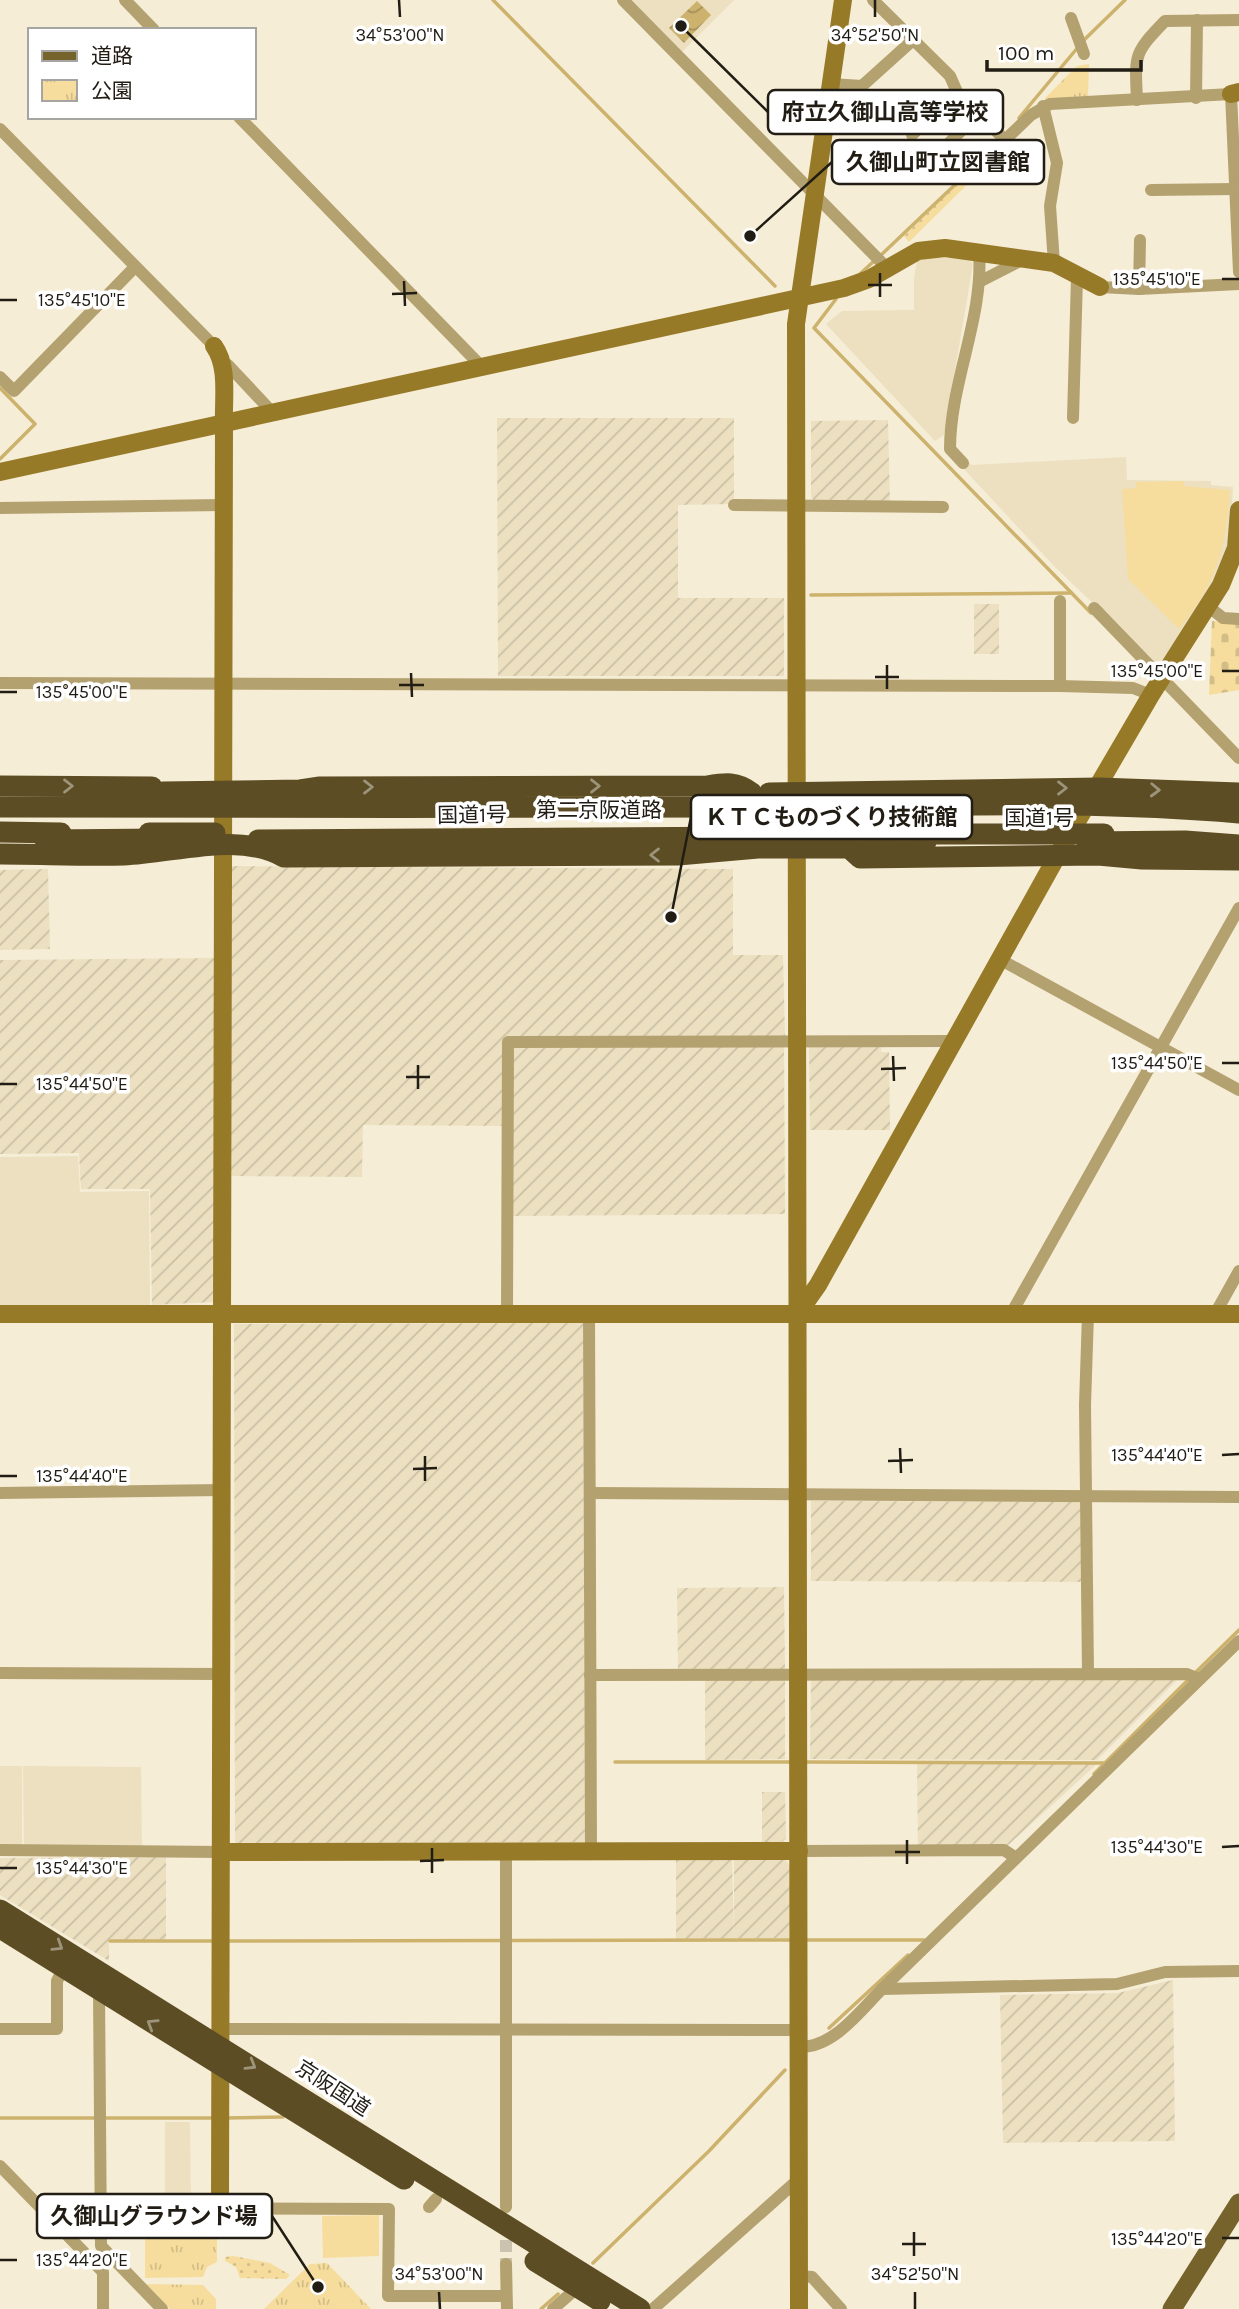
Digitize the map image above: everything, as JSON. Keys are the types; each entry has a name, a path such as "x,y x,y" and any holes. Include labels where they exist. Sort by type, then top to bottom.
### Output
{"highway":[{"path":"127,807 134,797 163,792 223,799 320,787 707,786 740,783 752,793"},
{"path":"0,786 149,786 163,792"},
{"path":"871,789 883,795 893,806"},
{"path":"683,807 720,795 752,793 797,800 871,789 1093,797 1211,791 1238,809"},
{"path":"300,790 321,807"},
{"name":"国道1号","path":"0,809 127,807 223,799 321,807 683,807 797,800 893,806 1093,797 1238,809"},
{"name":"第二京阪道路","path":"0,809 1088,815 1238,809"},
{"name":"第二京阪道路","path":"0,832 1084,833 1239,839"},
{"path":"697,836 722,853"},
{"name":"国道1号","path":"0,840 301,842 697,836 796,843 897,842 1061,850 1185,841 1239,845"},
{"path":"117,839 144,845 156,852"},
{"path":"1098,855 1146,850 1185,841"},
{"path":"0,854 156,852 222,842 265,847 301,842"},
{"path":"265,847 284,857 722,853 796,843 849,848 897,842"},
{"path":"849,848 860,858 1061,850 1142,859 1239,860"},
{"name":"京阪国道","path":"0,1910 220,2048 576,2279 614,2309"},
{"name":"京阪国道","path":"0,1928 99,1991 220,2048 432,2203 576,2279 640,2309"}],"main road":[{"path":"1172,2309 1239,2203"}],"street":[{"path":"125,0 152,28"},
{"path":"623,0 887,268"},
{"path":"799,2309 796,324 844,0"},
{"path":"873,0 950,76 957,92 1005,140 1043,106 1057,103 1196,98 1235,93 1235,189 1239,272"},
{"path":"1071,18 1084,54"},
{"path":"1196,98 1197,20"},
{"path":"1137,100 1135,61 1140,47 1166,21 1239,20"},
{"path":"831,84 862,86 913,40"},
{"path":"912,135 957,92"},
{"path":"1043,106 1058,163 1050,206 1054,263"},
{"path":"921,171 978,114"},
{"path":"241,119 482,367"},
{"path":"0,129 134,268 214,346 221,356 223,371 220,2208"},
{"path":"1151,190 1235,189"},
{"path":"1139,289 1140,240"},
{"path":"0,472 864,282 924,250 979,251 1054,263 1100,287 1139,289 1239,284"},
{"path":"963,463 950,449 950,421 979,282 979,251"},
{"path":"979,282 1026,258"},
{"path":"0,377 14,391 134,268"},
{"path":"1073,418 1077,277"},
{"path":"229,365 273,413"},
{"path":"0,508 223,505"},
{"path":"734,505 943,508"},
{"path":"799,1312 818,1285 953,1041 1151,695 1209,607 1236,548 1239,510"},
{"path":"1060,601 1060,686"},
{"path":"1209,607 1223,618 1239,619"},
{"path":"1094,608 1163,676 1239,758"},
{"path":"0,683 1060,686 1133,688 1151,695"},
{"path":"1012,1314 1239,908"},
{"path":"1001,960 1239,1090"},
{"path":"507,1314 508,1042 796,1039 953,1041"},
{"path":"1215,1314 1239,1271"},
{"path":"0,1314 1239,1314"},
{"path":"589,1314 591,1851"},
{"path":"1088,1314 1085,1405 1088,1674"},
{"path":"0,1493 222,1490"},
{"path":"590,1493 1239,1497"},
{"path":"220,2048 506,2029 800,2038 815,2047 832,2037 1239,1641"},
{"path":"0,1673 221,1674"},
{"path":"590,1675 1187,1674 1199,1679"},
{"path":"0,1850 1004,1850 1016,1858"},
{"path":"506,1852 506,2207"},
{"path":"0,2029 57,2029 57,1981 63,1969"},
{"path":"882,1989 1117,1984 1165,1972 1239,1971"},
{"path":"99,1991 101,2246 162,2309"},
{"path":"0,2166 103,2272 103,2309"},
{"path":"653,2309 800,2178"},
{"path":"102,2208 389,2209 388,2296 507,2302 506,2264"},
{"path":"800,2276 812,2277 841,2309"},
{"path":"554,2309 576,2279"}],"shaded area":[{"path":"630,0 734,0 681,53"},
{"path":"922,258 968,258 973,264 944,435 935,441 826,324 842,311 914,310 914,278 917,261"},
{"path":"497,418 734,418 734,504 678,505 678,598 784,598 784,676 498,676"},
{"path":"888,420 890,503 816,503 811,497 811,421"},
{"path":"1126,457 1127,480 1211,481 1211,485 1233,487 1230,540 1218,575 1202,604 1162,660 1155,662 1105,610 1097,607 1053,565 962,467 967,461 972,465"},
{"path":"974,604 999,604 999,654 974,654"},
{"path":"232,866 733,869 733,955 783,955 785,1037 504,1037 504,1126 363,1125 362,1177 230,1176"},
{"path":"48,869 50,949 0,950 0,870"},
{"path":"217,958 214,1302 152,1305 150,1189 81,1189 79,1153 0,1154 0,960"},
{"path":"784,1043 785,1214 511,1216 509,1045"},
{"path":"881,1044 881,1052 889,1052 890,1130 810,1130 809,1046"},
{"path":"78,1156 80,1192 149,1191 150,1305 0,1306 0,1157"},
{"path":"583,1323 585,1842 235,1843 234,1324"},
{"path":"811,1501 1082,1502 1082,1582 811,1581"},
{"path":"784,1587 785,1670 678,1672 677,1588"},
{"path":"785,1678 785,1759 705,1760 705,1679"},
{"path":"811,1679 1178,1679 1097,1760 810,1759"},
{"path":"917,1764 1097,1764 1006,1847 918,1848"},
{"path":"0,1766 22,1766 22,1847 0,1846"},
{"path":"23,1766 141,1767 142,1847 24,1846"},
{"path":"762,1792 785,1792 786,1838 779,1846 762,1846"},
{"path":"166,1857 166,1940 109,1941 109,1961 0,1895 0,1858"},
{"path":"732,1857 734,1936 734,1860 785,1859 790,1866 790,1938 676,1939 676,1858"},
{"path":"1173,1980 1175,2141 1003,2143 1000,1995 1118,1993"},
{"path":"165,2122 190,2122 191,2202 165,2203"}],"green space":[{"path":"1089,64 1088,96 1044,99 1077,66"},
{"path":"1000,143 1005,147 909,242 904,236"},
{"path":"1184,481 1184,486 1230,490 1226,530 1217,564 1202,596 1179,629 1128,579 1122,489 1136,488 1136,482"},
{"path":"1212,621 1239,623 1239,690 1209,695"},
{"path":"209,2213 217,2217 217,2262 207,2267 203,2277 145,2278 145,2218 208,2217"},
{"path":"379,2215 379,2256 323,2258 322,2216"},
{"path":"225,2257 270,2263 290,2275 286,2279 240,2278 236,2267 225,2261"},
{"path":"327,2263 371,2309 264,2309 310,2264"},
{"path":"146,2284 203,2285 216,2299 216,2309 170,2309"}],"water":[{"path":"697,1 711,15 684,43 669,28"}],"waterway":[{"path":"493,0 775,286"},
{"path":"1084,40 1125,0"},
{"path":"1019,118 1079,46"},
{"path":"880,256 1001,141"},
{"path":"860,274 874,261"},
{"path":"836,299 814,328 1091,613"},
{"path":"0,388 35,424 0,459"},
{"path":"811,595 1071,593"},
{"path":"1196,1672 1239,1630"},
{"path":"1094,1774 1190,1678"},
{"path":"615,1762 791,1762"},
{"path":"802,1762 1105,1763"},
{"path":"228,1941 794,1940"},
{"path":"805,1940 925,1940"},
{"path":"110,1941 216,1941"},
{"path":"829,2028 908,1955"},
{"path":"593,2263 709,2151 785,2070"},
{"path":"225,2118 283,2117"},
{"path":"0,2118 214,2118"},
{"path":"541,2309 558,2294"}],"tunnel":[{"path":"506,2222 506,2264"}],"place":[{"name":"府立久御山高等学校","path":"681,26"},
{"name":"久御山町立図書館","path":"750,236"},
{"name":"ＫＴＣものづくり技術館","path":"671,917"},
{"name":"久御山グラウンド場","path":"318,2287"}]}
